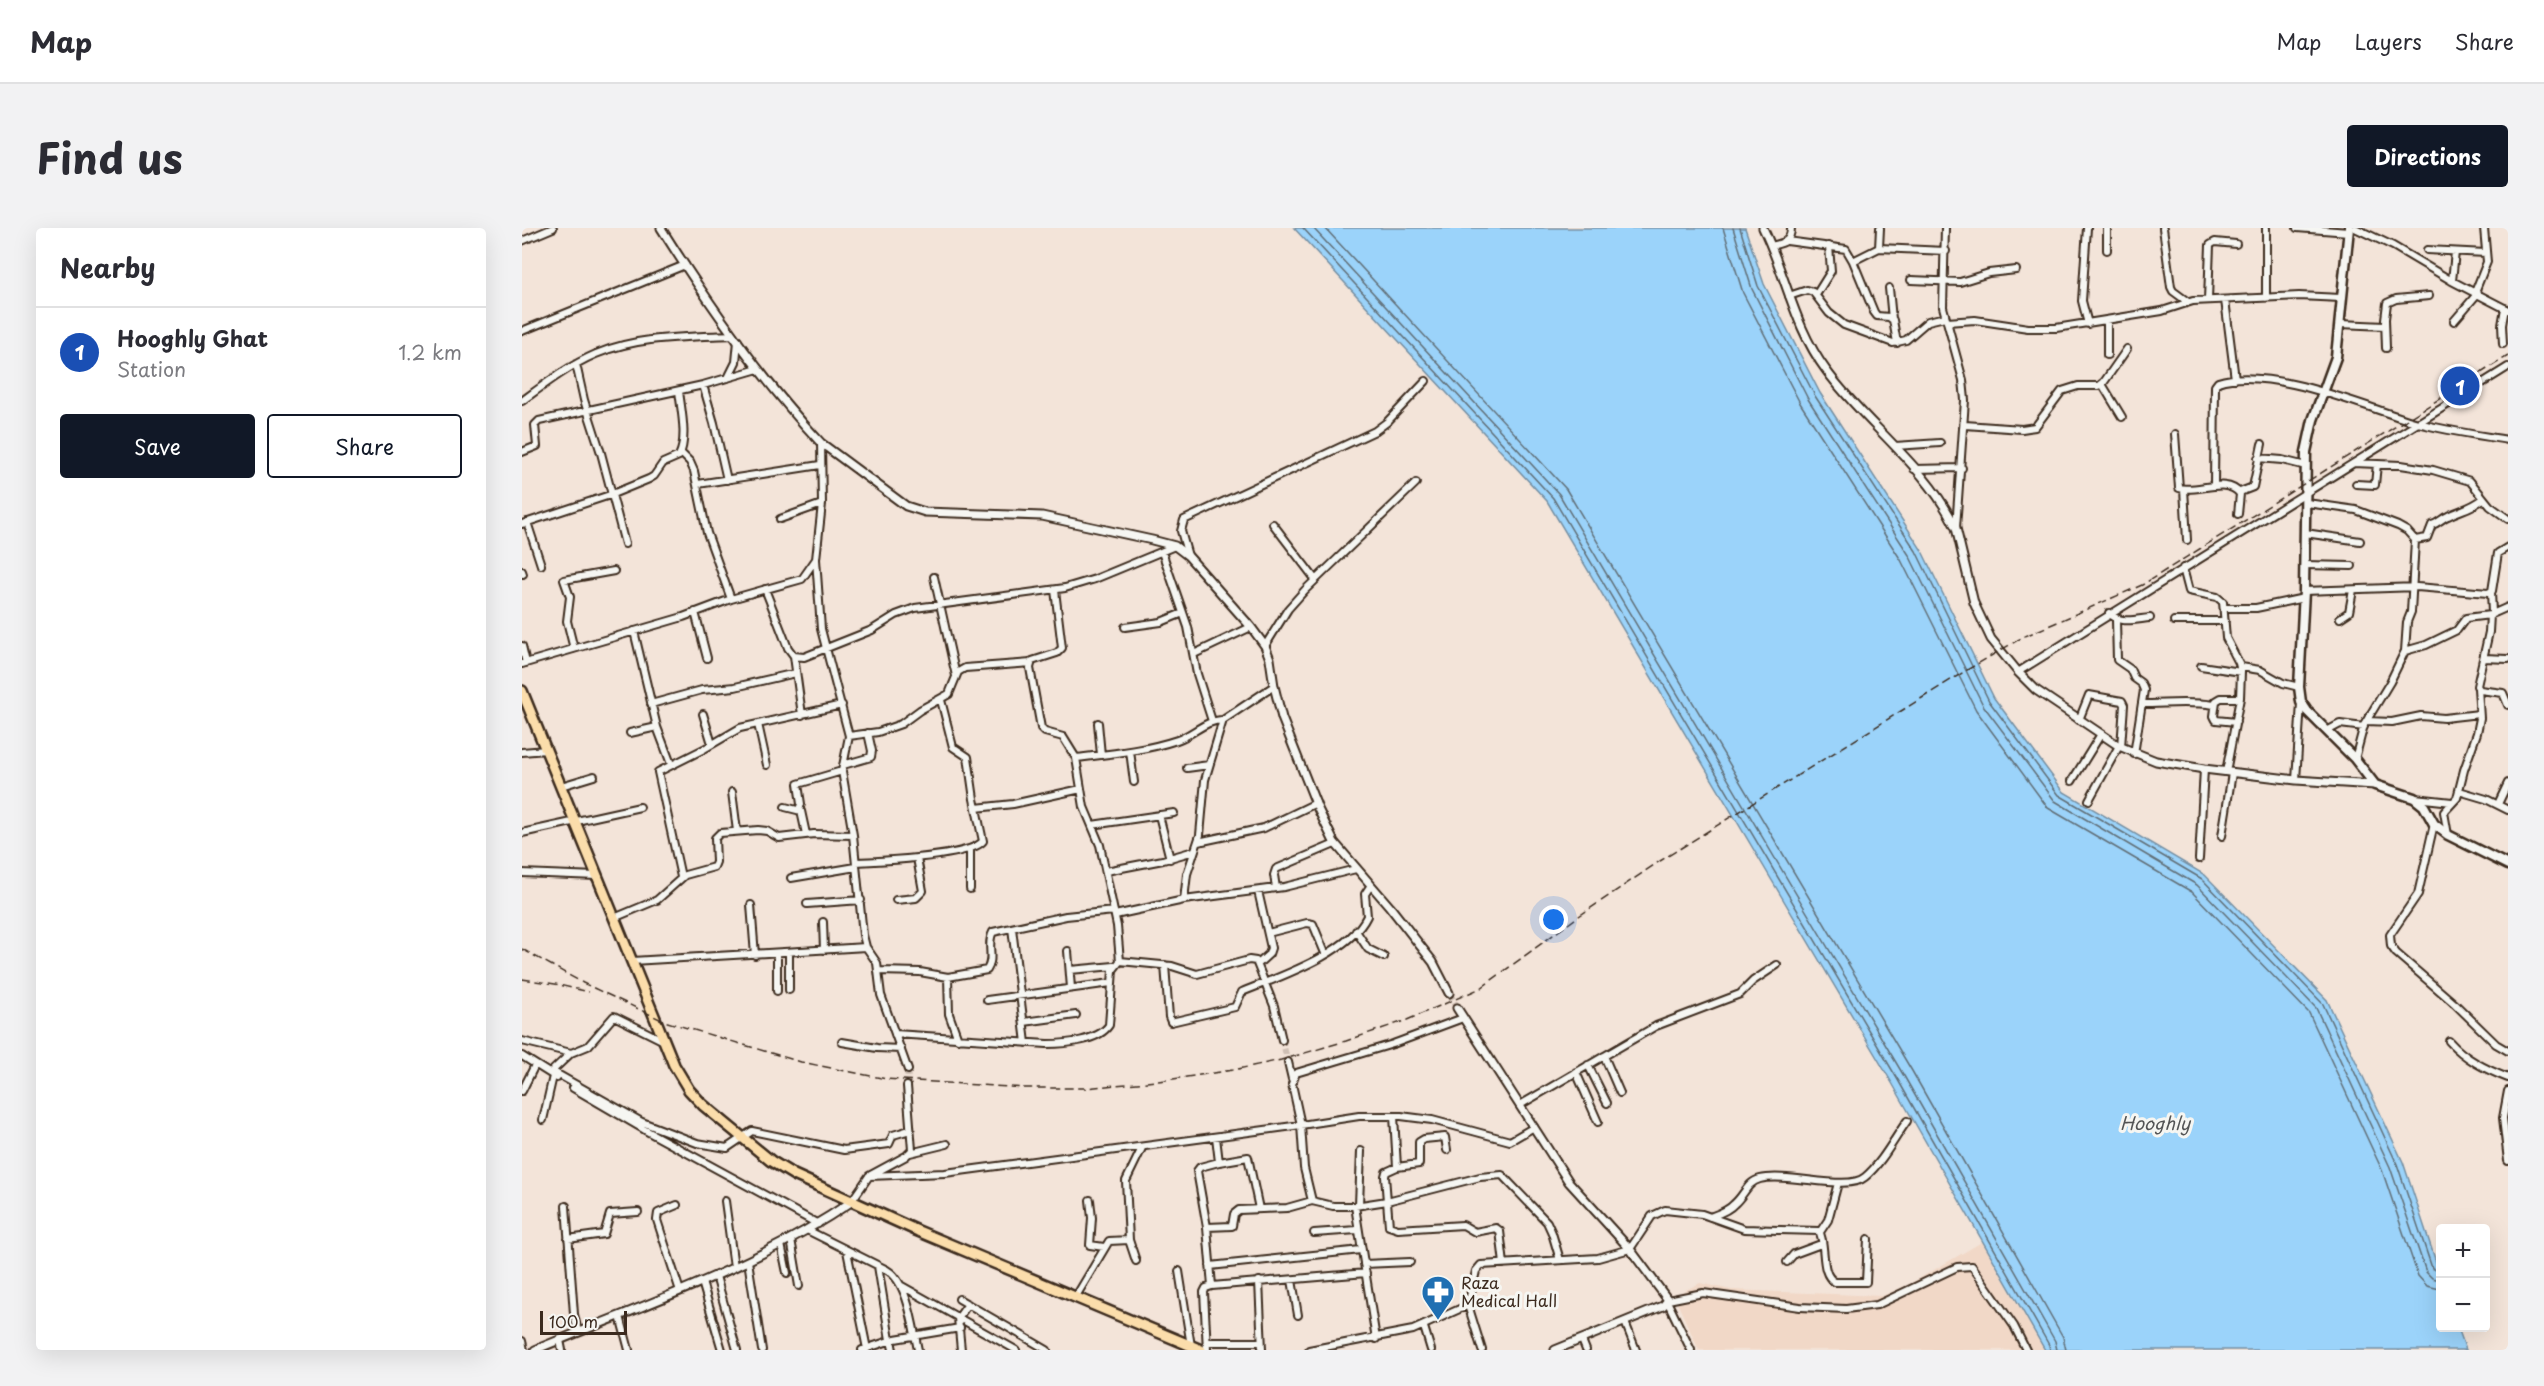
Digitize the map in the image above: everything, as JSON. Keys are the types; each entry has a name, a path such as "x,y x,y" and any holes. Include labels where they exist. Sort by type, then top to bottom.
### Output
{"main road":[{"path":"2351,229 2341,298 2336,357 2313,420 2306,466 2307,503 2299,687 2301,702 2307,711 2355,759 2375,785 2414,798 2424,806 2434,824 2448,835 2508,865"},
{"path":"522,692 674,1065 689,1090 783,1169 850,1202 1075,1298 1191,1346 1204,1346"}],"street":[{"path":"522,241 553,228"},
{"path":"662,228 684,265 759,369 821,442 906,506 925,512 1042,516 1175,546 1188,556 1265,646 1270,659 1282,718 1335,844 1433,962 1449,993"},
{"path":"1763,228 1805,339 1845,394 1894,446 1942,503 1956,528 1979,617 1991,639 2036,690 2134,754 2204,769 2296,780 2375,785"},
{"path":"1788,241 1791,228"},
{"path":"1879,248 1880,228"},
{"path":"1945,228 1943,299 1964,387 1965,425 1956,528"},
{"path":"2086,228 2082,301 2088,324"},
{"path":"2107,228 2107,250"},
{"path":"2163,228 2171,287 2179,297 2188,302"},
{"path":"2266,228 2266,298"},
{"path":"2297,228 2351,229 2393,246 2452,281 2506,309 2502,325 2502,345"},
{"path":"2454,321 2477,293 2487,268 2484,228"},
{"path":"1771,246 1788,241 1846,249 1874,312 1877,316 1892,319"},
{"path":"2208,300 2210,245 2215,242 2236,244"},
{"path":"1816,295 1831,271 1829,246"},
{"path":"1853,261 1879,248 1946,251"},
{"path":"2427,250 2487,253"},
{"path":"2452,281 2455,252"},
{"path":"522,330 684,265"},
{"path":"1911,280 1960,282 1989,273 2016,270"},
{"path":"1888,288 1897,343"},
{"path":"1789,296 1807,290 1816,295 1829,313 1844,325 1897,343 1906,340 1928,321 1946,319 1975,320 2047,329 2162,311 2188,302 2311,296 2341,298"},
{"path":"2386,348 2385,306 2390,301 2429,296"},
{"path":"2225,300 2235,379"},
{"path":"2107,321 2107,355"},
{"path":"2340,324 2385,326"},
{"path":"522,401 576,364 596,354 630,343 736,338"},
{"path":"728,378 736,362 736,338"},
{"path":"1965,425 2035,428 2062,391 2078,386 2102,384 2127,349"},
{"path":"576,364 625,544"},
{"path":"2018,672 2109,613 2508,367"},
{"path":"522,452 537,446 536,422 679,391 759,369"},
{"path":"2214,486 2215,386 2221,380 2256,378 2324,392 2418,423 2508,440"},
{"path":"1188,556 1181,531 1184,520 1375,431 1387,422 1426,381"},
{"path":"2102,384 2122,417"},
{"path":"703,385 727,480"},
{"path":"679,391 681,453 692,466 708,533 731,599"},
{"path":"2175,434 2178,486 2184,489 2220,485 2240,492 2253,487 2262,444"},
{"path":"821,442 822,504 816,559 820,619 825,650 849,736 842,768 853,835 863,935 866,947 875,958 879,971 881,995 908,1070"},
{"path":"1894,446 1940,443"},
{"path":"541,565 525,523 610,495 654,476 663,463 681,453"},
{"path":"2258,458 2282,460 2306,466"},
{"path":"2354,463 2401,465 2449,474 2473,483 2483,499 2508,519"},
{"path":"2356,484 2375,485 2376,464"},
{"path":"698,484 820,465"},
{"path":"1914,469 1962,468"},
{"path":"1265,646 1288,609 1315,579 1416,483"},
{"path":"2184,489 2187,540"},
{"path":"2238,514 2240,492"},
{"path":"2307,503 2356,510 2398,526 2415,540 2427,538 2432,525 2441,522 2446,516 2468,510 2483,499"},
{"path":"780,519 822,504"},
{"path":"1273,524 1315,579"},
{"path":"2305,533 2360,541"},
{"path":"2355,759 2365,724 2405,651 2407,622 2411,612 2415,540"},
{"path":"794,656 804,657 825,650 872,630 906,611 940,603 1055,590 1095,579 1175,546"},
{"path":"2448,835 2444,812 2459,791 2477,733 2480,714 2478,688 2491,614 2491,592 2498,553 2508,547"},
{"path":"1162,552 1183,613 1201,687 1212,721"},
{"path":"522,646 524,663 634,632 731,599 802,579 816,559"},
{"path":"2304,565 2352,566"},
{"path":"2183,568 2189,591 2217,597 2222,601 2226,638 2241,669 2240,698 2222,836"},
{"path":"574,649 567,621 570,597 564,580 614,571"},
{"path":"934,577 956,676"},
{"path":"2224,608 2256,608 2304,594 2353,590 2412,587 2491,592"},
{"path":"765,589 788,648 794,656 802,715"},
{"path":"849,736 895,727 920,710 941,700 952,690 956,676 961,670 970,667 1031,663 1057,653 1062,648 1055,590"},
{"path":"2340,618 2349,612 2353,590"},
{"path":"2405,651 2426,645 2457,630 2466,618 2491,614 2508,607"},
{"path":"695,612 706,658"},
{"path":"1125,627 1161,622 1183,613"},
{"path":"2109,613 2116,620 2117,660 2130,669 2134,678 2143,686 2134,754"},
{"path":"2116,620 2150,618"},
{"path":"2174,621 2225,621"},
{"path":"1194,654 1251,627"},
{"path":"634,632 657,727 671,764"},
{"path":"2484,658 2508,659"},
{"path":"895,1034 1026,1043 1067,1043 1106,1030 1109,1024 1111,983 1117,964 1115,913 1106,871 1097,835 1084,807 1076,758 1063,737 1045,732 1041,728 1029,668 1031,663"},
{"path":"2201,666 2260,670 2283,683 2299,687"},
{"path":"651,704 702,690 735,687 796,673"},
{"path":"1076,758 1130,751 1184,738 1212,721 1223,720 1274,686"},
{"path":"2478,688 2503,693 2508,705"},
{"path":"2079,720 2089,695 2122,701 2124,705 2120,747 2089,800"},
{"path":"2236,722 2216,720 2214,705 2216,700 2221,698 2240,698"},
{"path":"791,878 856,865 970,849 981,844 983,841 968,758 953,747 941,700"},
{"path":"2296,780 2301,702"},
{"path":"2142,704 2214,705"},
{"path":"681,877 657,775 660,769 712,744 735,730 842,705"},
{"path":"703,714 712,744"},
{"path":"2327,731 2340,724 2392,722 2421,716 2444,718 2480,714"},
{"path":"1184,900 1185,881 1198,842 1202,793 1223,720"},
{"path":"1098,723 1101,755"},
{"path":"758,724 767,765"},
{"path":"630,733 657,727"},
{"path":"806,834 799,810 801,804 798,784 871,757 868,733"},
{"path":"2072,782 2101,734"},
{"path":"522,752 546,750"},
{"path":"1130,751 1134,782"},
{"path":"1187,768 1209,765"},
{"path":"2199,859 2204,769"},
{"path":"561,786 594,776"},
{"path":"2498,804 2508,783"},
{"path":"976,808 1013,804 1081,789"},
{"path":"2459,791 2498,804 2508,810"},
{"path":"732,792 737,831"},
{"path":"2414,798 2453,802"},
{"path":"1198,842 1264,828 1316,803"},
{"path":"522,833 640,807"},
{"path":"785,807 799,810"},
{"path":"1092,825 1174,813"},
{"path":"1158,815 1170,859"},
{"path":"2434,824 2418,894 2393,927 2389,941 2396,953 2455,1004 2484,1034 2508,1051"},
{"path":"614,918 657,900 681,877 714,867 716,836 720,833 764,830 775,837 784,838 806,834 853,835"},
{"path":"1276,888 1274,874 1276,869 1335,844"},
{"path":"970,849 970,889"},
{"path":"1106,871 1170,859 1194,851"},
{"path":"896,900 921,895 923,889 917,858"},
{"path":"879,971 920,972 948,976 987,970 991,962 991,934 997,931 1066,916 1115,913 1184,900 1276,888 1356,869"},
{"path":"522,873 597,876"},
{"path":"1164,965 1169,1017 1173,1023 1235,1007 1242,992 1302,968 1356,931 1367,916 1365,894 1371,885"},
{"path":"1258,891 1271,950 1258,964"},
{"path":"807,904 861,900"},
{"path":"751,904 755,955"},
{"path":"823,922 824,950"},
{"path":"1268,933 1298,925 1313,924 1325,953"},
{"path":"1012,928 1026,1043"},
{"path":"1356,931 1368,949 1384,957"},
{"path":"632,961 866,947"},
{"path":"1068,951 1071,988"},
{"path":"789,953 789,990"},
{"path":"777,954 777,991"},
{"path":"1070,970 1117,964 1164,965 1197,974 1249,960 1256,961 1266,982 1282,1040"},
{"path":"1520,1105 1656,1026 1740,994 1762,974 1777,965"},
{"path":"948,976 949,1014 958,1039"},
{"path":"987,1000 1111,983"},
{"path":"1457,1008 1569,1182 1630,1249 1668,1301 1691,1350"},
{"path":"1024,1022 1076,1015"},
{"path":"543,1120 552,1073 571,1053 588,1046 614,1016 664,1041"},
{"path":"1292,1079 1301,1071 1382,1048 1463,1018"},
{"path":"522,1041 571,1053"},
{"path":"2449,1041 2460,1053 2471,1060 2508,1078"},
{"path":"842,1042 901,1049"},
{"path":"522,1056 642,1122 684,1139 723,1148 748,1131 756,1131 828,1148 857,1150 889,1144 893,1136 910,1130"},
{"path":"1604,1056 1620,1093"},
{"path":"1288,1062 1300,1125 1304,1168 1312,1201"},
{"path":"522,1091 535,1065"},
{"path":"1588,1065 1607,1103"},
{"path":"1576,1072 1598,1122"},
{"path":"552,1073 645,1130 818,1224"},
{"path":"907,1086 912,1146 910,1153"},
{"path":"2508,1091 2504,1118 2508,1161"},
{"path":"869,1176 933,1174 1142,1148 1350,1117 1394,1116 1432,1120 1506,1141 1515,1140 1534,1127"},
{"path":"1394,1116 1397,1167"},
{"path":"1710,1217 1733,1206 1757,1179 1794,1177 1855,1183 1864,1178 1907,1121"},
{"path":"1216,1137 1219,1162"},
{"path":"1448,1150 1445,1137 1424,1139 1419,1142 1419,1164 1397,1167 1385,1173 1388,1223 1391,1228 1463,1226 1473,1232 1499,1229 1504,1264"},
{"path":"535,1350 748,1261 818,1224 850,1202 869,1176 910,1153 947,1144"},
{"path":"1136,1261 1129,1240 1126,1181 1142,1148"},
{"path":"1362,1151 1357,1230 1376,1339"},
{"path":"1212,1286 1207,1227 1197,1171 1200,1167 1248,1157 1259,1209"},
{"path":"1207,1227 1232,1226 1236,1212 1291,1207 1312,1201 1333,1206 1357,1206 1387,1201 1480,1177 1502,1175 1546,1222 1552,1233 1560,1260"},
{"path":"1838,1183 1828,1220 1820,1232 1831,1280 1862,1284 1866,1282 1868,1279 1868,1239"},
{"path":"1090,1200 1092,1218 1090,1245 1104,1247"},
{"path":"725,1201 734,1267"},
{"path":"677,1205 658,1213 657,1220 680,1291"},
{"path":"566,1206 574,1314 578,1332"},
{"path":"1482,1350 1468,1305 1477,1268 1487,1264 1598,1258 1630,1249 1644,1224 1658,1212 1675,1209 1710,1217 1744,1229 1820,1232"},
{"path":"568,1239 604,1234 610,1214 638,1212"},
{"path":"807,1230 894,1274 902,1286 918,1350"},
{"path":"1314,1233 1357,1230"},
{"path":"790,1239 799,1286"},
{"path":"1075,1298 1110,1240 1129,1240"},
{"path":"781,1244 787,1273"},
{"path":"1787,1262 1794,1254 1821,1244"},
{"path":"1210,1266 1361,1250"},
{"path":"847,1251 864,1349 891,1340 960,1329"},
{"path":"748,1261 762,1350"},
{"path":"1364,1264 1410,1262"},
{"path":"878,1266 893,1350"},
{"path":"1555,1350 1625,1322 1668,1301 1703,1293 1800,1307 1846,1309 1877,1305 1957,1267 1972,1266 2014,1326 2026,1350"},
{"path":"1179,1271 1191,1346"},
{"path":"1207,1350 1204,1346 1204,1292 1206,1288 1259,1281 1366,1273"},
{"path":"716,1276 737,1350"},
{"path":"1292,1280 1298,1315"},
{"path":"1259,1281 1262,1350"},
{"path":"702,1282 722,1350"},
{"path":"902,1286 1014,1350"},
{"path":"959,1299 1047,1350"},
{"path":"961,1350 958,1318 968,1304"},
{"path":"1309,1350 1376,1339 1424,1327 1468,1305"},
{"path":"620,1316 629,1350"},
{"path":"1625,1322 1636,1350"},
{"path":"1424,1327 1431,1350"},
{"path":"560,1340 562,1350"},
{"path":"1582,1340 1586,1350"},
{"path":"522,1341 524,1350"},
{"path":"1204,1346 1262,1342"}],"shaded area":[{"path":"1987,1239 2047,1350 1699,1350 1674,1296 1700,1283 1731,1290 1882,1296 1908,1285"}],"water":[{"name":"Hooghly","path":"1294,228 1745,228 1764,284 1820,393 1921,549 1994,698 2064,792 2205,875 2327,1000 2403,1162 2436,1262 2436,1332 2459,1332 2466,1350 2045,1350 1892,1083 1547,501"}],"tunnel":[{"path":"1449,993 1457,1008"},
{"path":"1282,1040 1288,1062"},
{"path":"907,1086 908,1070"}],"railway":[{"path":"522,949 583,983 664,1021 801,1062 886,1079 1025,1088 1085,1088 1167,1080 1233,1070 1281,1060 1346,1041 1407,1020 1481,988 1579,916 1660,861 1967,670 2023,637 2142,585 2508,356"},
{"path":"522,979 589,992"}],"place":[{"name":"Hooghly Ghat","path":"2460,386"},
{"name":"Raza Medical Hall","path":"1438,1321"}]}
